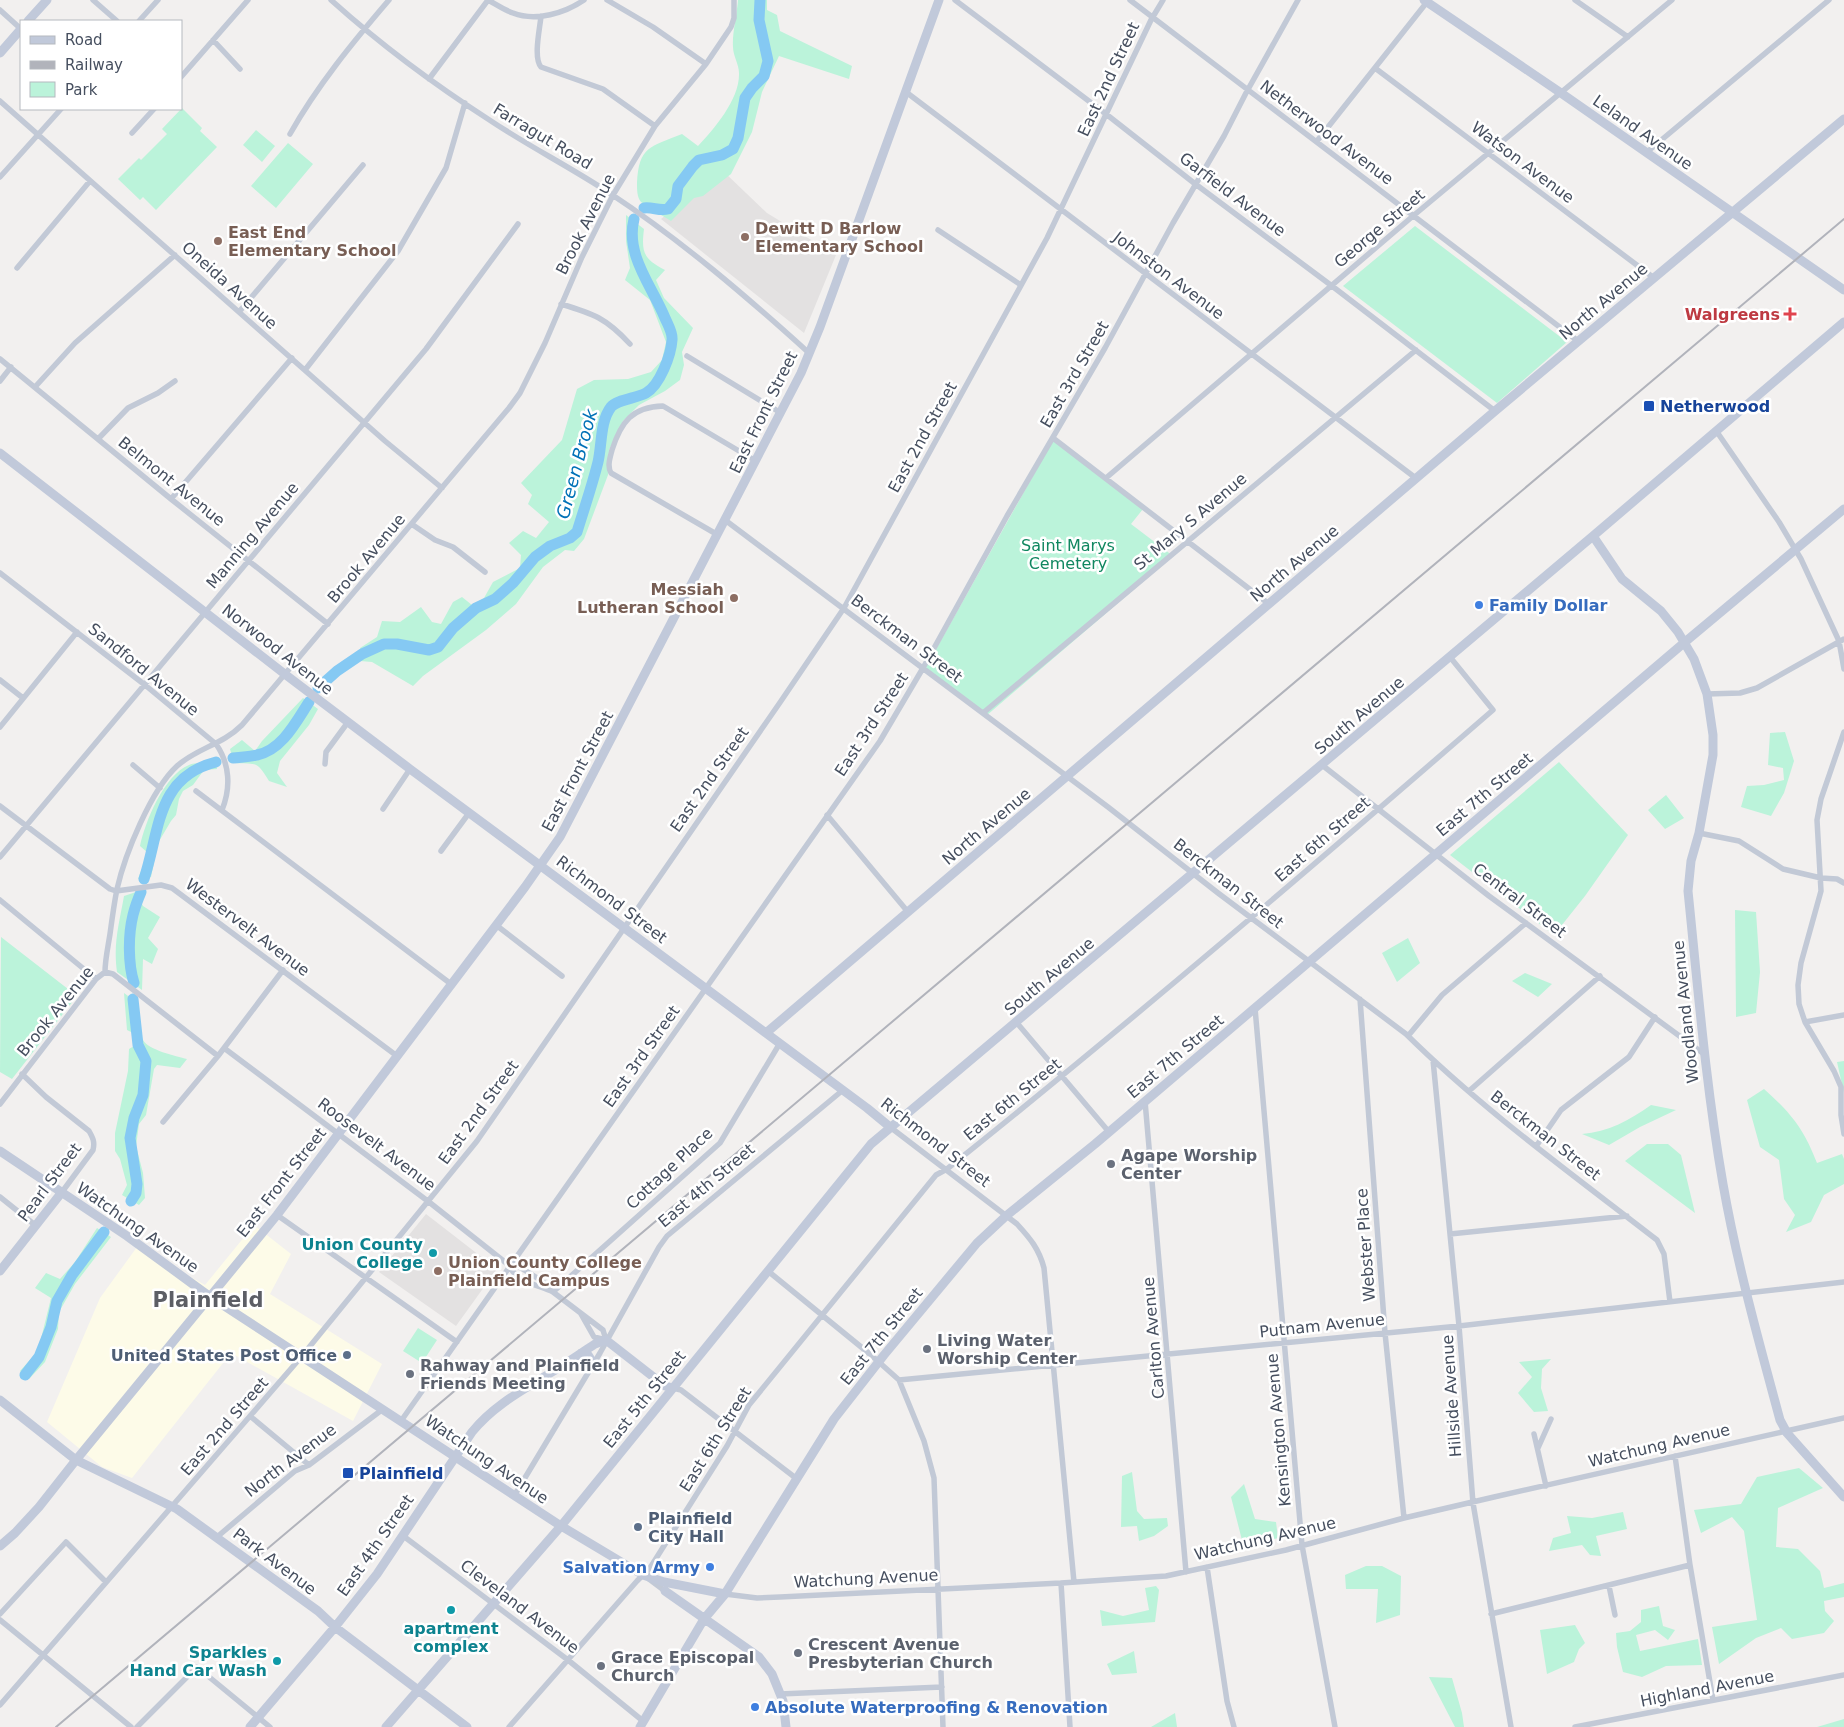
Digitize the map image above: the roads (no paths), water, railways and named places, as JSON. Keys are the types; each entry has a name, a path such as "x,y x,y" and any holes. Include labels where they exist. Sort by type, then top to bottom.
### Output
{"street":[{"path":"29,20 47,0"},
{"path":"93,0 116,20"},
{"path":"140,20 158,0"},
{"path":"182,76 248,0"},
{"name":"Farragut Road","path":"331,0 364,30 429,79 491,122 612,195 648,220 729,281 810,352"},
{"path":"290,134 308,102 389,0"},
{"path":"429,79 488,0 514,13 526,16 541,16 561,11 584,0"},
{"path":"607,0 653,27 706,64"},
{"name":"Brook Avenue","path":"0,1104 96,979 105,972 116,891 126,860 147,810 160,788 178,765 232,736 242,726 520,394 545,343 600,217 655,126 706,64 731,27 734,18 734,0"},
{"name":"East Front Street","path":"0,1546 39,1507 276,1214 496,925 560,837 781,413 810,352 939,0"},
{"name":"Garfield Avenue","path":"955,0 1495,411"},
{"name":"Netherwood Avenue","path":"1130,0 1578,341"},
{"name":"East 2nd Street","path":"0,1705 302,1356 477,1141 844,608 1061,210 1153,16 1163,0"},
{"name":"East 3rd Street","path":"401,1421 880,740 923,668 1002,524 1105,348 1298,0"},
{"path":"1575,0 1628,37"},
{"name":"George Street","path":"1106,478 1413,216 1672,0"},
{"path":"1647,152 1829,0"},
{"path":"1317,141 1426,1"},
{"name":"Leland Avenue","path":"1426,1 1844,290"},
{"path":"0,10 20,28"},
{"path":"541,16 537,55 538,64 541,67 603,89 655,126"},
{"path":"0,53 20,30"},
{"path":"213,40 240,69"},
{"name":"Watson Avenue","path":"1375,68 1654,278"},
{"name":"Johnston Avenue","path":"906,92 1417,478"},
{"name":"Oneida Avenue","path":"0,101 442,488"},
{"path":"305,370 398,251 446,168 465,103"},
{"path":"0,177 59,110"},
{"path":"132,133 153,110"},
{"name":"North Avenue","path":"766,1033 1495,411 1844,119"},
{"path":"239,312 363,165"},
{"path":"17,268 90,181"},
{"name":"Manning Avenue","path":"0,857 426,349 518,224"},
{"path":"938,230 1021,285"},
{"path":"34,387 75,343 175,255"},
{"path":"561,304 593,313 602,318 630,344"},
{"name":"South Avenue","path":"890,1127 1194,874 1717,432 1844,322"},
{"name":"St Mary S Avenue","path":"983,713 1416,350"},
{"path":"687,356 781,413"},
{"path":"171,499 292,358"},
{"name":"Belmont Avenue","path":"0,359 328,624"},
{"path":"0,381 11,367"},
{"path":"98,439 128,408 158,393 175,380"},
{"path":"718,534 611,473 609,462 619,431 628,419 638,411 663,406 756,461"},
{"path":"1717,432 1779,522 1795,551 1842,640 1844,669"},
{"path":"1053,438 1269,604"},
{"name":"Norwood Avenue","path":"0,453 286,675 541,865"},
{"name":"East 7th Street","path":"641,1724 704,1619 725,1594 834,1419 977,1243 1006,1216 1110,1132 1844,509"},
{"name":"Berckman Street","path":"725,520 1067,776 1408,1036 1469,1091 1657,1240 1664,1254 1670,1302"},
{"path":"412,524 435,540 453,547 485,572"},
{"name":"Woodland Avenue","path":"1593,536 1622,579 1661,611 1685,642 1698,668 1707,694 1713,735 1713,755 1699,833 1690,861 1688,891 1704,1054 1723,1186 1747,1294 1780,1420 1786,1432 1844,1497"},
{"name":"Sandford Avenue","path":"0,573 145,685 216,744 221,751 227,769 228,792 222,810"},
{"path":"0,727 78,632"},
{"path":"1707,694 1740,693 1757,688 1842,640"},
{"name":"East 6th Street","path":"509,1727 650,1568 735,1432 749,1405 936,1175 947,1169 1062,1077 1252,918 1493,710 1450,657"},
{"path":"0,680 23,698"},
{"path":"325,764 326,752 348,722"},
{"path":"1844,732 1841,751 1820,799 1816,820 1821,891 1801,963 1798,985 1799,1004 1805,1022 1834,1071 1841,1087 1841,1116 1844,1134"},
{"path":"133,765 160,788"},
{"name":"Central Street","path":"1322,765 1526,923 1704,1054"},
{"path":"383,809 410,769"},
{"path":"196,791 451,984"},
{"path":"0,806 106,888 116,891"},
{"path":"441,851 469,813"},
{"path":"827,816 908,912"},
{"path":"1699,833 1739,841 1783,869 1844,882"},
{"name":"Richmond Street","path":"541,865 947,1169 1017,1224 1032,1240 1040,1253 1044,1268 1074,1582"},
{"name":"Westervelt Avenue","path":"116,891 161,885 172,888 397,1056"},
{"path":"0,900 96,979"},
{"path":"1408,1036 1442,995 1526,923"},
{"path":"496,925 562,976"},
{"path":"163,1122 218,1056 283,970"},
{"path":"105,972 113,974 218,1056"},
{"path":"1469,1091 1600,976"},
{"name":"Webster Place","path":"1360,999 1385,1333 1404,1518"},
{"name":"Kensington Avenue","path":"1255,1008 1302,1545 1335,1727"},
{"path":"1805,1022 1844,1015"},
{"path":"1537,1145 1561,1110 1629,1057 1655,1017"},
{"path":"1017,1023 1110,1132"},
{"name":"Cottage Place","path":"553,1292 720,1143 780,1043"},
{"name":"Roosevelt Avenue","path":"224,1048 429,1202 510,1266 512,1273 553,1292 579,1311 603,1330 606,1340"},
{"name":"Hillside Avenue","path":"1433,1060 1459,1326 1473,1503 1511,1727"},
{"name":"Pearl Street","path":"0,1270 62,1192 93,1150 95,1143 89,1131 46,1097 22,1074"},
{"name":"East 4th Street","path":"250,1727 335,1627 376,1574 454,1457 482,1419 511,1396 595,1344 606,1340 667,1236 843,1090"},
{"name":"Carlton Avenue","path":"1145,1101 1186,1572"},
{"name":"East 5th Street","path":"386,1727 561,1526 871,1144 890,1127"},
{"name":"Watchung Avenue","path":"0,1150 124,1234 209,1296 561,1526 643,1575 664,1582 725,1594 757,1598 937,1590 1166,1576 1302,1545 1404,1518 1473,1503 1494,1496 1546,1486 1844,1418"},
{"path":"0,1197 36,1225"},
{"path":"276,1214 458,1342"},
{"path":"1450,1234 1626,1216"},
{"path":"768,1271 899,1380 924,1442 934,1478 943,1727"},
{"name":"Putnam Avenue","path":"899,1380 1459,1326 1844,1282"},
{"name":"Roosevelt Avenue","path":"579,1311 594,1337 606,1340 665,1386 681,1390 797,1479"},
{"path":"514,1496 606,1340"},
{"path":"581,1353 588,1355 593,1363"},
{"name":"Park Avenue","path":"0,1400 76,1460 173,1507 217,1537 318,1611 335,1627 467,1727"},
{"name":"North Avenue","path":"217,1537 295,1471 309,1465 383,1409"},
{"path":"250,1416 309,1465"},
{"path":"1538,1448 1551,1419"},
{"path":"1534,1434 1546,1486"},
{"path":"1676,1456 1690,1565 1712,1700"},
{"name":"Cleveland Avenue","path":"402,1535 568,1660 641,1724"},
{"path":"0,1614 66,1542 106,1582"},
{"path":"1492,1614 1690,1565"},
{"path":"1207,1567 1227,1701 1234,1727"},
{"path":"643,1575 760,1657 772,1674 783,1701 786,1727"},
{"path":"1061,1583 1070,1727"},
{"path":"1609,1586 1616,1615"},
{"path":"0,1620 131,1727"},
{"path":"137,1727 197,1667 270,1727"},
{"name":"Highland Avenue","path":"1575,1727 1844,1675"},
{"path":"780,1694 942,1687"}],"waterway":[{"name":"Green Brook","path":"644,208 668,209 676,199 678,186 699,160 722,155 733,149 738,138 745,98 764,76 768,61 759,20 760,0"},
{"name":"Green Brook","path":"318,688 337,671 362,654 384,644 397,644 429,650 438,647 453,628 476,608 495,599 513,583 535,557 550,546 570,538 577,532 598,462 603,426 607,413 617,403 642,395 651,389 664,369 671,346 672,337 670,329 636,258 632,232 634,219"},
{"name":"Green Brook","path":"233,758 257,755 274,747 288,734 309,702"},
{"name":"Green Brook","path":"144,879 163,808 171,793 182,780 196,769 216,762"},
{"name":"Green Brook","path":"134,983 129,949 130,931 141,892"},
{"name":"Green Brook","path":"131,1201 136,1193 137,1184 130,1138 134,1118 143,1095 146,1061 138,1045 133,999"},
{"name":"Green Brook","path":"25,1375 39,1357 51,1327 57,1301 72,1275 104,1232"}],"railway":[{"path":"56,1727 1844,219"}],"place":[{"name":"Dewitt D Barlow Elementary School","path":"745,237"},
{"name":"East End Elementary School","path":"218,241"},
{"name":"Walgreens","path":"1790,314"},
{"name":"Netherwood","path":"1649,406"},
{"name":"Messiah Lutheran School","path":"734,598"},
{"name":"Family Dollar","path":"1479,605"},
{"name":"Agape Worship Center","path":"1111,1164"},
{"name":"Union County College","path":"433,1253"},
{"name":"Union County College Plainfield Campus","path":"438,1271"},
{"name":"Living Water Worship Center","path":"927,1349"},
{"name":"United States Post Office","path":"347,1355"},
{"name":"Rahway and Plainfield Friends Meeting","path":"410,1374"},
{"name":"Plainfield","path":"348,1473"},
{"name":"Plainfield City Hall","path":"638,1527"},
{"name":"Salvation Army","path":"710,1567"},
{"name":"apartment complex","path":"451,1610"},
{"name":"Crescent Avenue Presbyterian Church","path":"798,1653"},
{"name":"Sparkles Hand Car Wash","path":"277,1661"},
{"name":"Grace Episcopal Church","path":"601,1666"},
{"name":"Absolute Waterproofing & Renovation","path":"755,1707"}],"district":[{"name":"Plainfield","path":"208,1300"}],"park label":[{"name":"Saint Marys Cemetery","path":"1068,554"}]}
